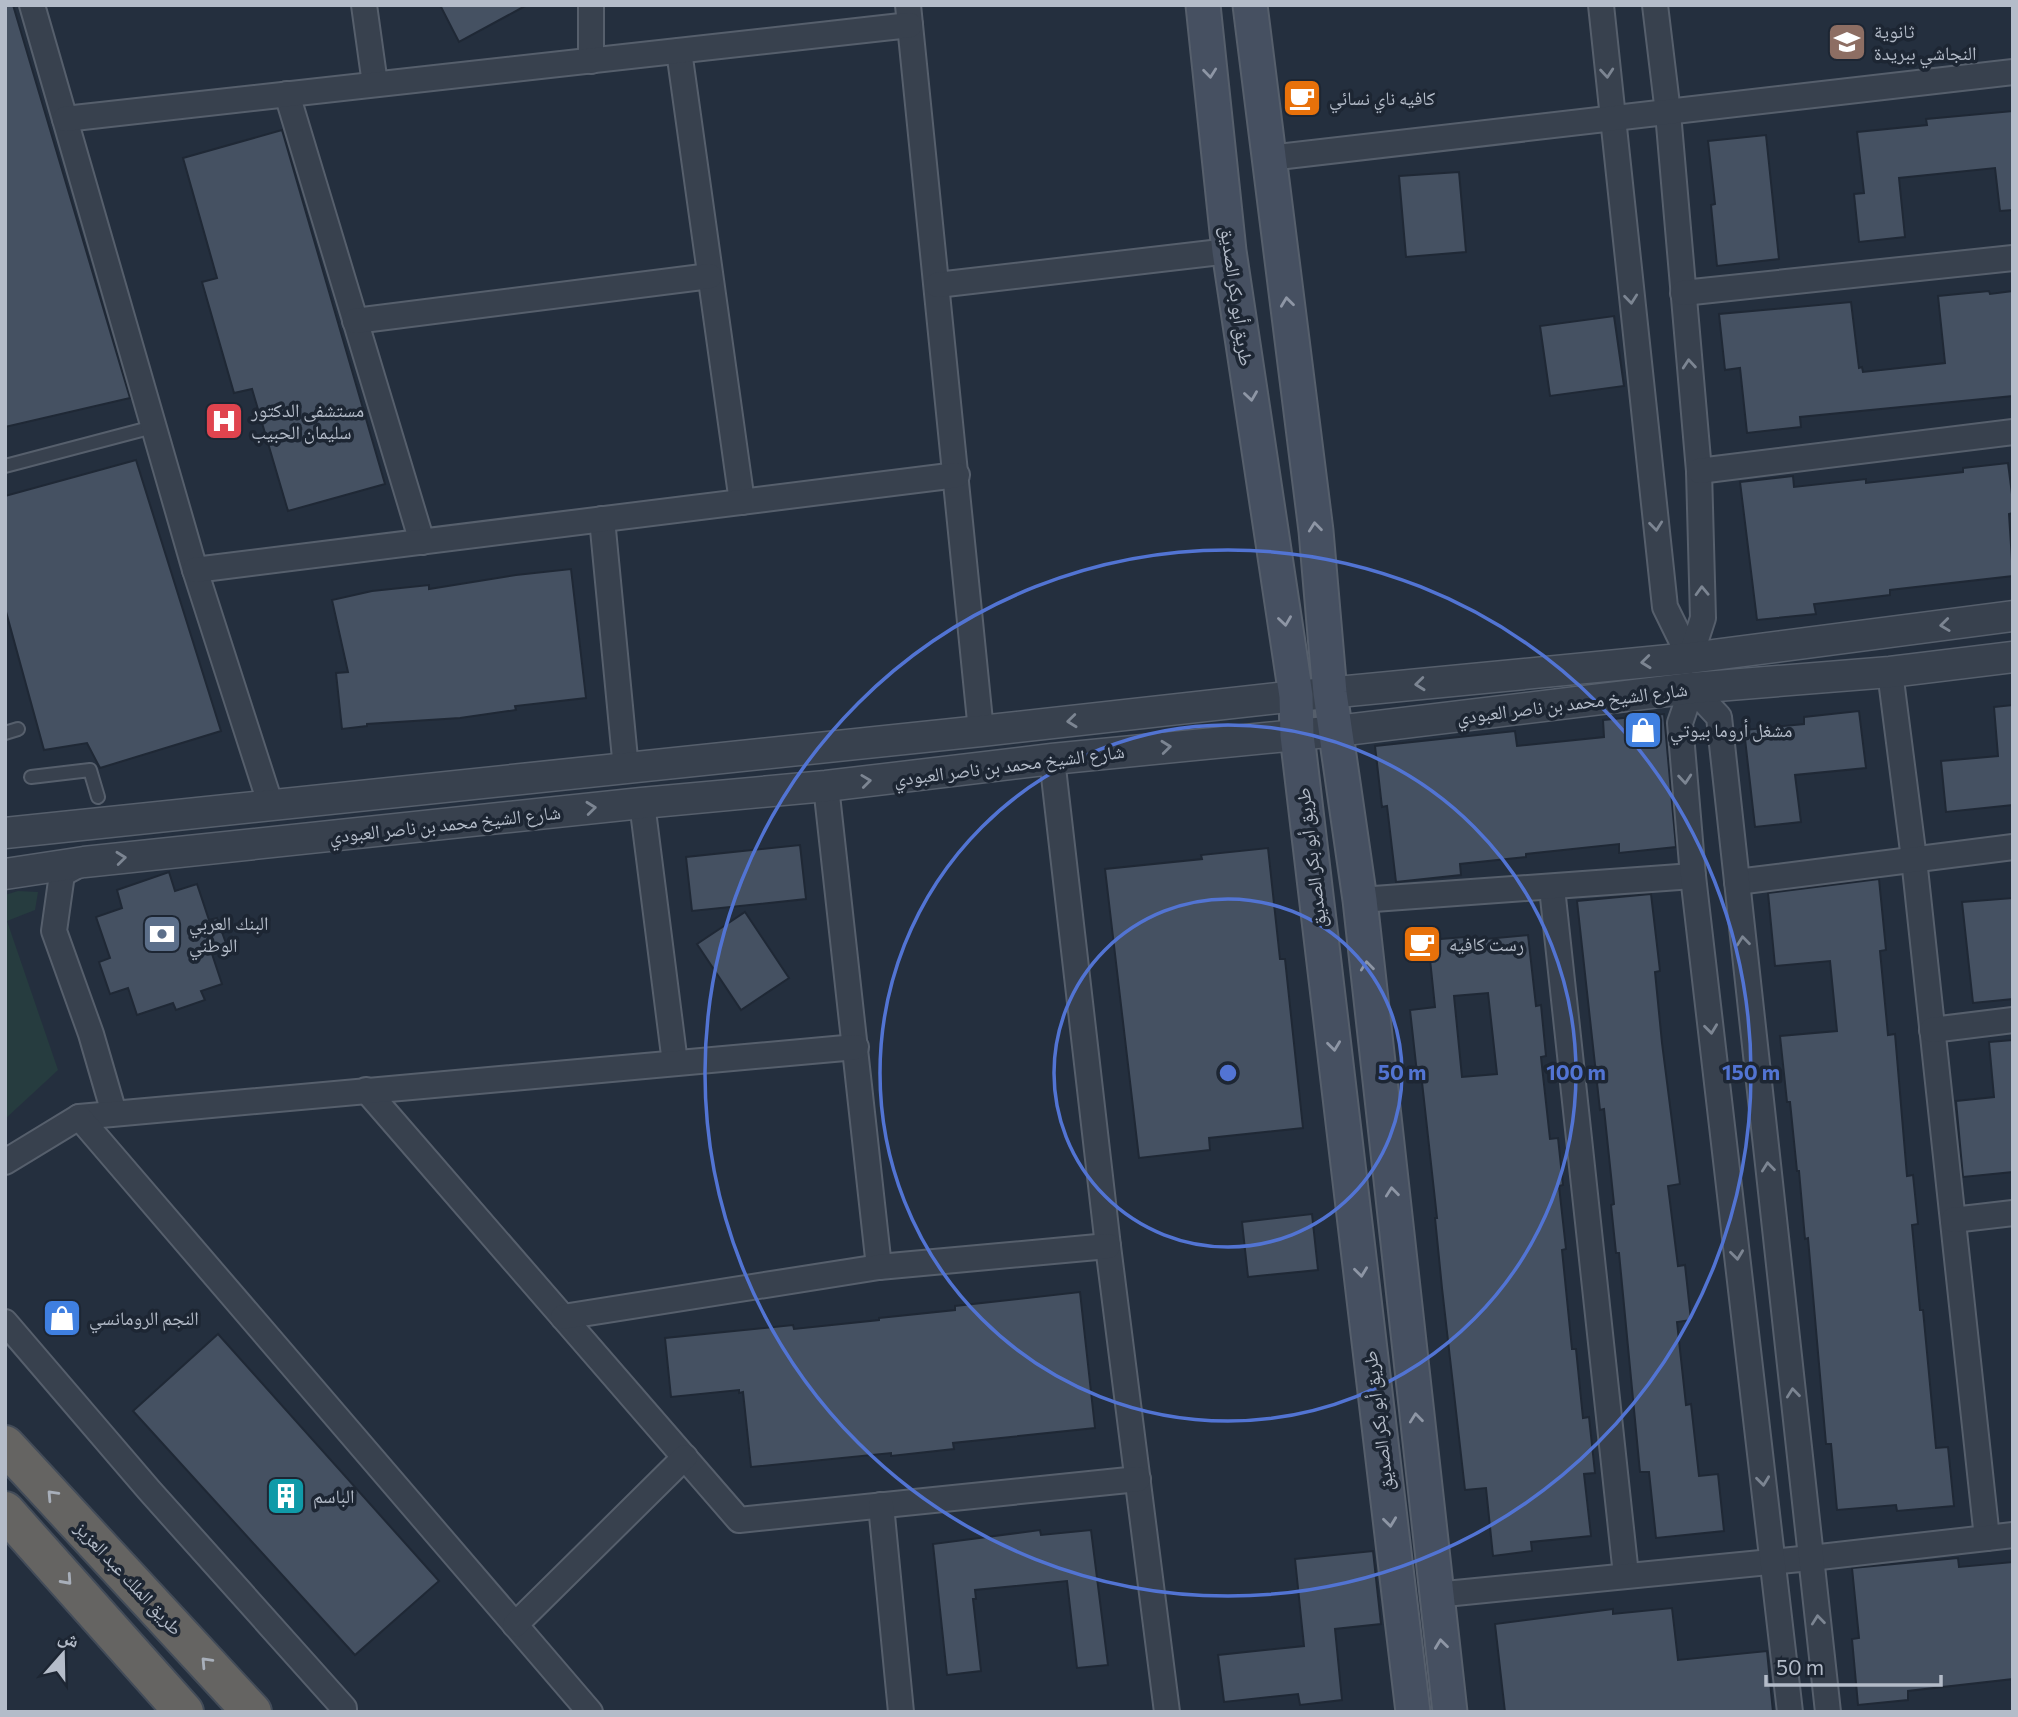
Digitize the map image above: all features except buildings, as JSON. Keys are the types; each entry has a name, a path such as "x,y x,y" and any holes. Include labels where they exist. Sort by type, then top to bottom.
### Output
{"highway":[{"name":"طريق الملك عبد العزيز","path":"5,1445 252,1712"},
{"path":"5,1511 178,1709"}],"main road":[{"name":"طريق أبو بكر الصديق","path":"1203,5 1229,251 1296,696 1297,735 1413,1712"},
{"name":"طريق أبو بكر الصديق","path":"1250,5 1316,531 1330,693 1360,900 1450,1712"}],"street":[{"path":"32,5 195,570 271,806"},
{"path":"364,5 375,85"},
{"path":"591,5 591,61"},
{"path":"1601,5 1611,120 1665,607 1690,658"},
{"path":"1655,5 1668,113 1699,471 1703,618 1690,658"},
{"path":"65,119 679,51 909,15 981,731"},
{"path":"679,51 742,502"},
{"path":"1269,158 2013,72"},
{"path":"287,94 422,542"},
{"path":"937,285 1229,251"},
{"path":"1683,293 2013,258"},
{"path":"355,321 710,276"},
{"path":"1699,471 2013,432"},
{"path":"195,570 957,475"},
{"path":"602,519 626,769"},
{"name":"شارع الشيخ محمد بن ناصر العبودي","path":"5,833 1296,696 1690,658 2013,616"},
{"name":"شارع الشيخ محمد بن ناصر العبودي","path":"5,874 83,862 1337,731 1692,688 1890,672 2013,657"},
{"path":"1890,672 1987,1538"},
{"path":"1790,1712 1693,876 1680,723 1692,688 1719,717 1828,1712"},
{"path":"1052,759 1108,1247 1167,1712"},
{"path":"826,786 879,1267"},
{"path":"642,803 675,1063"},
{"path":"1737,882 2013,847"},
{"path":"83,862 62,874 54,931 91,1034 114,1113"},
{"path":"1360,900 1693,876"},
{"path":"1552,888 1626,1575"},
{"path":"1932,1030 2013,1020"},
{"path":"5,1162 79,1116 856,1047"},
{"path":"366,1090 739,1520 1138,1479"},
{"path":"79,1116 590,1712"},
{"path":"1952,1220 2013,1213"},
{"path":"563,1317 879,1267 1108,1247"},
{"path":"5,1322 149,1490 345,1710"},
{"path":"515,1625 685,1457"},
{"path":"881,1505 901,1712"},
{"path":"1435,1595 2013,1535"}],"lane":[{"path":"5,466 153,427"},
{"path":"31,777 90,769 98,797"}],"green space":[{"path":"18,891 38,892 35,910 7,921 58,1070 5,1119 5,895"}],"place":[{"name":"ثانوية النجاشي ببريدة","path":"1847,42"},
{"name":"كافيه ناي نسائي","path":"1302,98"},
{"name":"مستشفى الدكتور سليمان الحبيب","path":"224,421"},
{"name":"مشغل أروما بيوتي","path":"1643,730"},
{"name":"البنك العربي الوطني","path":"162,934"},
{"name":"رست كافيه","path":"1422,944"},
{"name":"النجم الرومانسي","path":"62,1318"},
{"name":"الباسم","path":"286,1496"}]}
